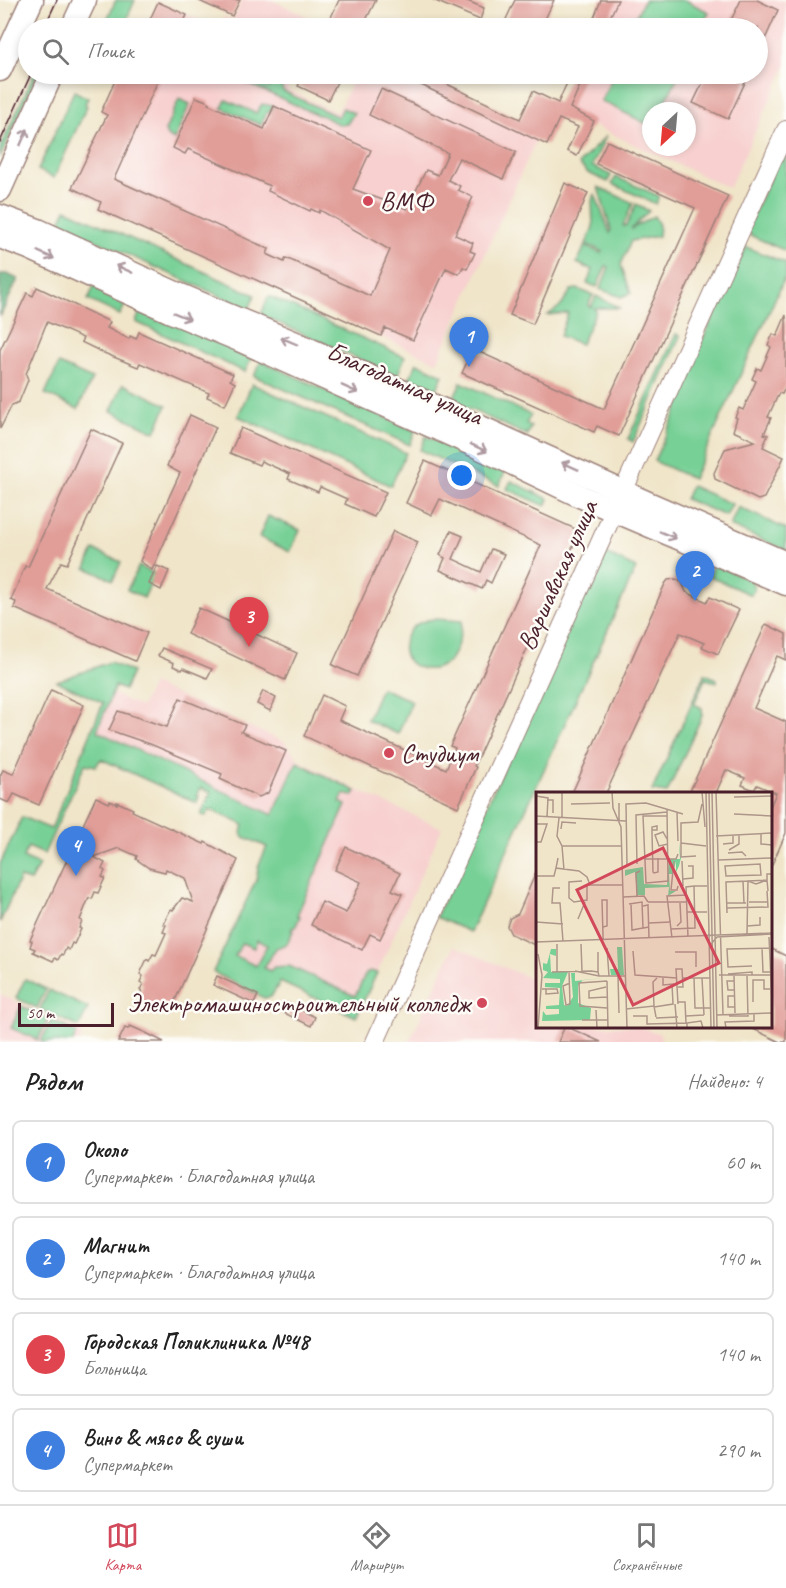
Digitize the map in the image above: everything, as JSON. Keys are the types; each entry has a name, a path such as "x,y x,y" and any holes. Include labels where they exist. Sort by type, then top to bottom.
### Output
{"main road":[{"path":"24,18 32,0"},
{"path":"77,18 85,0"},
{"path":"0,70 18,31"},
{"path":"0,190 48,84"},
{"name":"Благодатная улица","path":"0,216 38,230 178,294 308,349 786,584"},
{"name":"Благодатная улица","path":"0,237 261,349 478,447 786,563"}],"street":[{"name":"Варшавская улица","path":"375,1042 786,130"}],"shaded area":[{"path":"242,0 272,0 306,18 234,18"},
{"path":"618,0 782,0 786,2 786,66 729,188 659,156 696,156 696,102 642,102 642,148 592,125 570,108 581,84 768,84 768,18 610,18"},
{"path":"158,2 195,18 151,18"},
{"path":"114,84 287,84 288,90 337,113 351,84 419,84 536,140 437,362 98,209 101,202 72,188 107,115 101,112"},
{"path":"152,684 285,742 300,761 361,792 442,828 358,1016 296,989 235,958 280,829 276,818 96,732 113,694 141,707"},
{"name":"Электромашиностроительный колледж","path":"454,946 536,981 536,1027 642,1027 660,1034 662,1042 409,1042"},
{"path":"0,994 83,1033 79,1042 0,1042"}],"green space":[{"path":"116,0 135,0 127,18 108,18"},
{"path":"644,0 685,0 709,12 706,18 636,18"},
{"path":"29,84 33,84 0,158 0,148"},
{"path":"248,84 260,84 269,88 271,84 281,84 283,91 338,117 343,108 354,113 347,124 340,125"},
{"path":"609,84 674,84 665,102 642,102 642,122 601,101"},
{"path":"74,91 88,98 85,104 87,106 54,178 38,170"},
{"path":"179,99 190,104 174,140 167,136 165,131"},
{"path":"226,100 256,113 262,104 273,106 270,112 267,112 261,125 222,108"},
{"path":"606,136 592,166 611,175 608,182 588,173 579,164"},
{"path":"786,141 786,251 745,233"},
{"path":"616,177 659,196 656,204 612,184"},
{"path":"598,187 633,203 623,226 626,226 636,204 649,211 631,229 654,216 659,225 658,236 631,241 621,265 631,293 621,297 600,289 609,267 606,266 597,287 587,283 593,270 577,263 585,246 601,253 602,251 586,244 593,227 592,200 595,194 610,233 611,230"},
{"path":"66,209 255,295 249,309 59,224"},
{"path":"746,247 786,263 786,275 693,479 654,461 682,399 676,396"},
{"path":"0,274 7,274 18,279 0,317"},
{"path":"94,286 127,301 120,315 88,300"},
{"path":"577,289 593,295 588,306 591,307 596,296 620,308 594,308 596,311 581,344 560,336 568,313 548,315 562,305 571,290"},
{"path":"268,297 405,357 397,376 261,315"},
{"path":"141,309 252,357 245,372 136,322"},
{"path":"676,334 680,336 633,442 628,439"},
{"path":"261,361 415,431 410,445 254,376"},
{"path":"417,363 443,375 435,393 408,381"},
{"path":"59,364 92,379 78,409 45,394"},
{"path":"461,382 531,415 526,424 531,427 527,436 526,433 452,401"},
{"path":"123,384 167,405 155,432 111,411"},
{"path":"252,384 406,453 391,486 238,416"},
{"path":"426,436 505,472 499,486 420,450"},
{"path":"511,481 549,499 546,506 507,489"},
{"path":"691,486 732,504 726,516 685,499"},
{"path":"738,507 786,529 786,550 730,526"},
{"path":"268,516 300,530 290,552 259,537"},
{"path":"94,550 121,562 113,580 86,568"},
{"path":"602,552 636,568 470,932 436,917"},
{"path":"714,564 752,581 754,589 751,595 709,576"},
{"path":"139,566 155,574 144,598 127,590"},
{"path":"435,619 462,621 456,648 452,657 444,664 426,669 416,667 404,654 408,633 420,623"},
{"path":"110,662 132,672 124,690 115,686 97,731 273,815 297,762 356,791 353,796 344,794 340,802 346,805 297,915 300,916 295,928 291,930 293,931 287,944 276,948 264,968 270,971 274,967 289,966 355,996 366,973 370,971 377,973 356,1017 280,982 271,997 264,998 213,972 256,880 259,864 267,847 242,836 244,825 210,809 206,816 201,815 211,792 201,788 197,795 199,796 197,803 101,759 96,766 85,764 44,854 28,847 23,858 39,865 30,881 20,878 0,922 0,864 22,817 51,829 103,703 57,681","holes":["257,940 267,945 256,966 235,956 242,943 254,948"]},
{"path":"705,674 717,679 717,682 705,679 694,704 702,708 702,716 667,792 652,791"},
{"path":"381,688 412,701 398,734 367,720"},
{"path":"25,979 46,989 37,1008 16,998"},
{"path":"49,990 88,1008 79,1027 40,1009"},
{"path":"21,1006 48,1019 38,1040 11,1028"},
{"path":"51,1020 77,1033 73,1042 41,1042"}],"building":[{"path":"197,0 240,0 232,16"},
{"path":"339,0 376,0 367,18 331,18"},
{"path":"433,0 465,0 484,8 481,18 475,18"},
{"path":"515,0 554,0 546,18 507,18"},
{"path":"601,0 618,0 610,18 594,18"},
{"path":"741,0 757,0 778,10 768,32 768,18 732,18"},
{"path":"158,2 187,15 186,18 151,18"},
{"path":"114,84 157,84 114,179 269,249 267,254 284,262 286,258 370,296 390,250 320,210 319,213 311,209 310,211 268,191 270,186 188,149 185,154 173,148 196,97 264,129 274,106 371,150 353,189 407,209 426,170 438,175 448,153 369,115 381,89 516,152 503,179 459,158 448,180 460,186 458,190 473,197 455,235 473,243 470,251 475,253 467,269 463,267 459,274 446,268 413,340 385,328 381,336 98,209 101,202 72,188 107,115 101,112"},
{"path":"299,84 336,84 328,100 298,86"},
{"path":"419,84 447,84 520,119 533,91 558,103 567,84 581,84 570,108 594,121 577,156 567,151 578,127 559,119 547,145"},
{"path":"702,84 744,84 728,119 693,102"},
{"path":"607,141 728,196 619,436 597,426 594,432 462,373 473,349 604,409 695,208 596,164"},
{"path":"565,183 588,193 533,324 510,315"},
{"path":"37,287 110,322 107,328 129,339 130,336 136,339 139,332 233,374 230,380 235,383 225,405 207,397 209,393 140,363 138,367 104,353 81,342 83,338 47,322 26,374 28,380 19,402 12,405 0,429 0,350 27,293 33,296"},
{"path":"786,315 786,386 782,394 779,393 768,417 771,418 764,434 768,435 763,447 784,457 764,498 758,500 715,479 714,473 725,449 755,441 733,431 737,418 735,417 739,408 743,410 756,381 752,379 757,368 761,370 771,347 768,345 773,334 777,336"},
{"path":"190,415 216,427 152,570 140,561 180,473 167,466"},
{"path":"241,428 386,492 374,517 345,504 347,499 320,487 318,492 288,479 290,474 261,461 259,465 230,453"},
{"path":"91,429 122,443 67,564 61,562 47,589 147,633 135,661 14,608 16,602 11,600"},
{"path":"425,461 580,531 474,766 476,767 458,807 304,736 322,695 345,706 339,720 446,769 455,748 450,746 541,545 440,499 432,515 406,503"},
{"path":"393,531 418,542 357,676 332,665"},
{"path":"451,531 463,536 453,559 481,572 491,549 504,554 491,583 486,580 482,589 440,570 445,558 440,555"},
{"path":"157,566 169,571 161,590 149,584"},
{"path":"675,579 682,582 686,592 707,602 710,597 739,610 718,654 702,647 704,643 680,633 606,792 572,792 665,584 668,580"},
{"path":"199,608 297,653 285,680 187,634"},
{"path":"766,624 786,634 786,660 777,656 754,708 786,722 786,833 771,867 771,805 776,793 757,785 754,790 742,785 745,778 726,770 716,792 689,792"},
{"path":"162,648 212,669 207,678 183,668 182,670 173,666 174,663 158,656"},
{"path":"51,690 84,705 39,805 14,794 9,803 0,799 0,776 3,770 13,774"},
{"path":"263,691 276,698 270,711 257,704"},
{"path":"180,698 245,725 241,732 286,751 268,793 259,797 220,779 222,774 150,744 109,730 118,711 167,727"},
{"path":"96,797 133,809 132,811 204,844 205,842 238,860 173,1005 170,1004 167,1010 162,1008 161,1011 141,1002 142,999 139,997 143,984 140,982 143,976 140,974 147,959 149,961 153,954 156,955 166,933 163,932 166,925 163,924 171,909 173,910 182,898 193,902 185,878 166,869 165,872 149,868 136,859 137,856 119,848 94,857 105,863 102,877 105,878 98,893 95,892 92,899 89,898 80,920 82,921 79,928 81,929 74,944 72,943 69,950 66,948 58,960 55,958 53,961 33,952 35,949 30,947 32,941 30,940"},
{"path":"346,847 400,873 392,890 402,894 380,939 370,934 362,950 311,925 322,902 346,913 361,882 335,870"},
{"path":"536,872 536,946 511,934 507,926 510,918 518,914"},
{"path":"771,948 786,956 786,1042 780,1042 749,1027 771,1027"},
{"path":"217,976 258,995 254,1004 213,985"},
{"path":"287,1003 315,1017 311,1026 282,1012"},
{"path":"130,1026 164,1042 118,1042 125,1028 128,1029"},
{"path":"565,1027 567,1027 601,1042 558,1042"}],"tram line":[{"path":"49,18 57,0"},
{"path":"0,142 26,84"}],"place":[{"name":"ВМФ","path":"368,201"},
{"name":"Около","path":"469,367"},
{"name":"Магнит","path":"695,601"},
{"name":"Городская Поликлиника №48","path":"249,647"},
{"name":"Студиум","path":"389,753"},
{"name":"Вино & мясо & суши","path":"76,876"},
{"name":"Электромашиностроительный колледж","path":"482,1003"}]}
